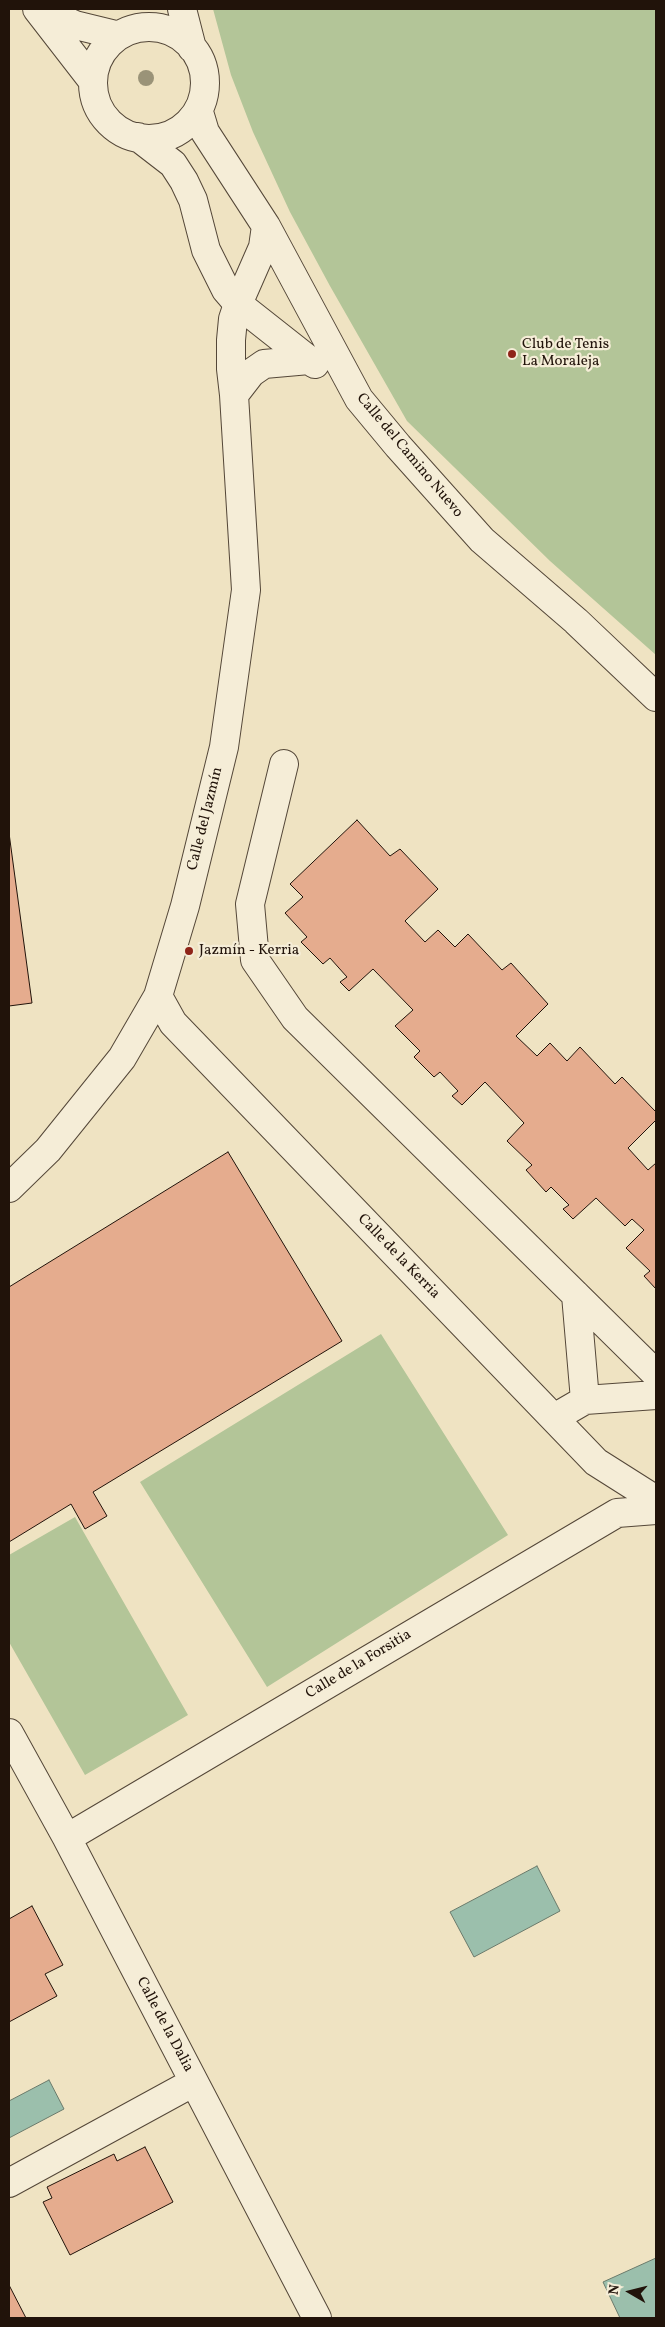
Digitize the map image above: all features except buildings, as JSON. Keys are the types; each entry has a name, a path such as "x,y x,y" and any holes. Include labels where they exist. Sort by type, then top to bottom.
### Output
{"street":[{"path":"38,9 92,80 97,103 104,114 118,128 138,137 172,164 184,180 193,200 206,250 226,290 238,304 359,399"},
{"path":"45,9 57,18 75,26 116,36"},
{"path":"138,137 157,138 175,132 190,122 199,112 204,98 205,84 202,65 192,48 182,9"},
{"path":"92,80 98,57 108,43 116,36 132,29 150,27 171,32 192,48"},
{"name":"Calle del Camino Nuevo","path":"199,112 205,132 266,226 359,399 398,446 482,540 576,621 656,697"},
{"name":"Calle del Jazmín","path":"9,1188 48,1150 117,1064 158,996 185,906 224,747 246,590 231,369 231,340 238,304 263,247 266,226"},
{"path":"234,395 251,373 264,364 309,360"},
{"path":"284,764 250,904 255,960 296,1018 656,1374"},
{"name":"Calle de la Kerria","path":"158,996 173,1023 596,1462 656,1500"},
{"path":"576,1295 585,1400"},
{"path":"554,1418 585,1400 656,1395"},
{"name":"Calle de la Forsitia","path":"67,1838 616,1513 656,1510"},
{"name":"Calle de la Dalia","path":"9,1734 67,1838 317,2318"},
{"path":"9,2183 194,2082"}],"shaded area":[{"name":"Club de Tenis La Moraleja","path":"213,9 656,9 656,655 550,561 407,421 290,212 253,132 231,75"},
{"path":"381,1334 508,1535 267,1687 140,1482"},
{"path":"75,1517 188,1715 85,1775 9,1642 9,1555"},
{"path":"537,1866 560,1911 474,1957 450,1912"},
{"path":"49,2080 64,2109 9,2138 9,2101"},
{"path":"656,2258 656,2318 620,2318 603,2282"}],"place":[{"name":"Club de Tenis La Moraleja","path":"512,354"},
{"name":"Jazmín - Kerria","path":"189,951"}]}
